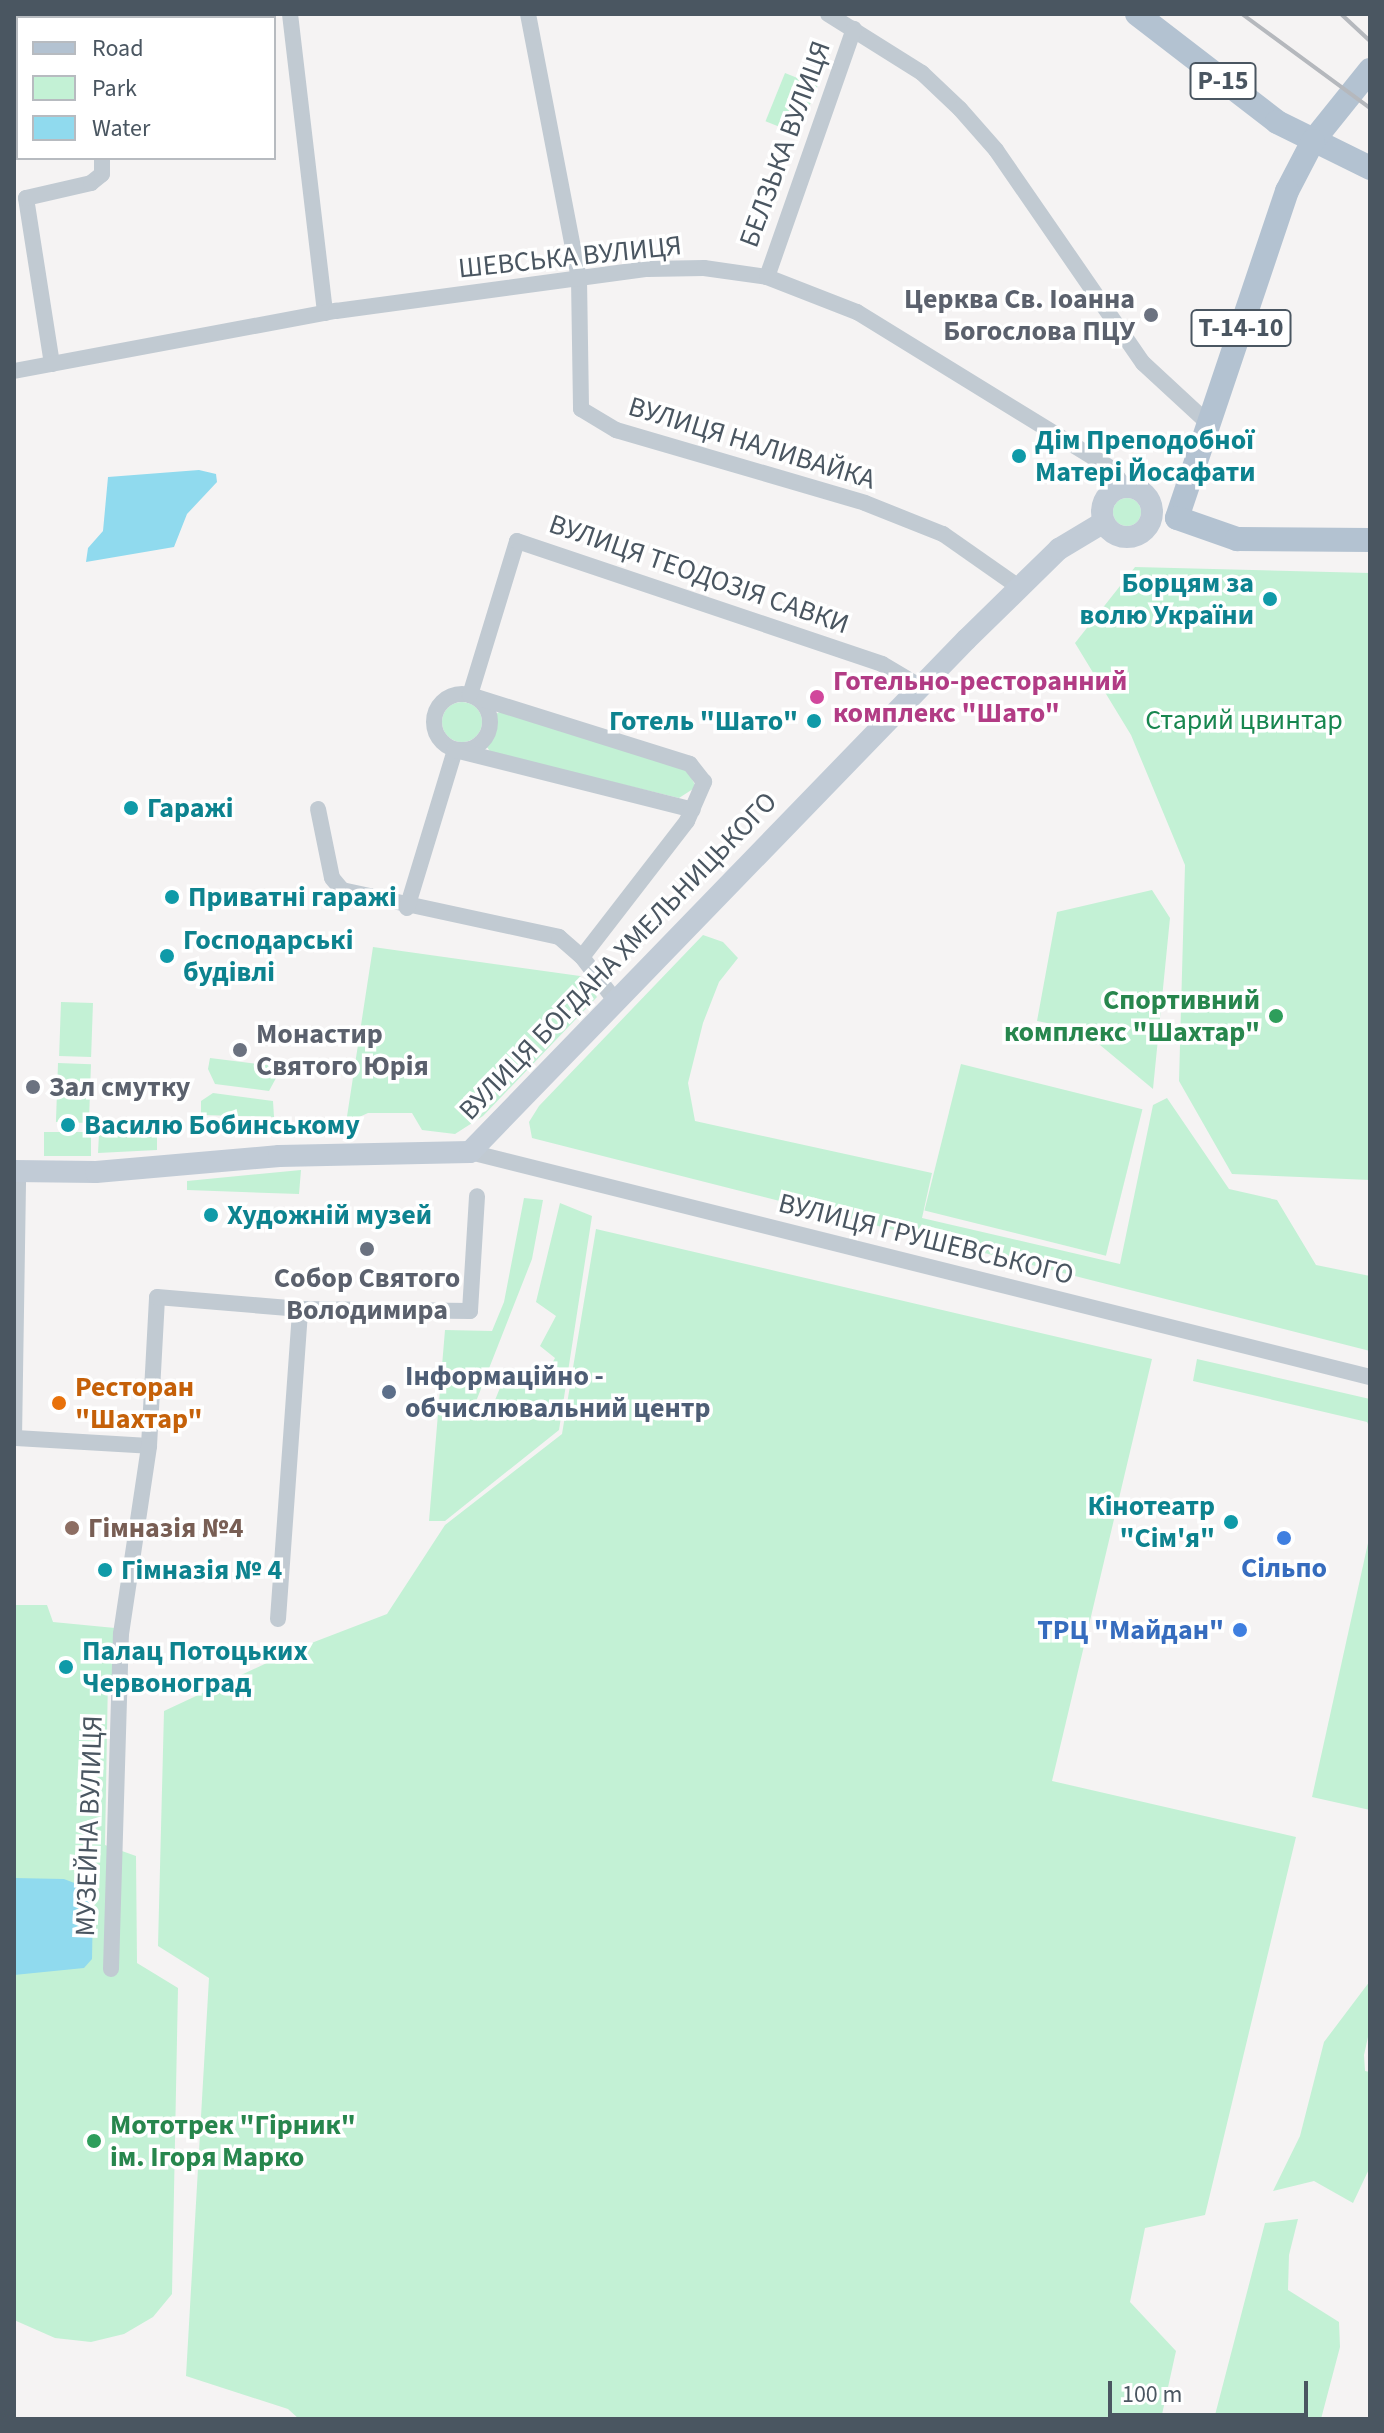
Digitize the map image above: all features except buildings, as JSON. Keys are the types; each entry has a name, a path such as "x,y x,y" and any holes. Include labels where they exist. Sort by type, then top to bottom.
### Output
{"main road":[{"name":"Р-15","path":"1137,14 1277,122 1313,141"},
{"path":"1370,70 1313,141 1370,168"},
{"name":"Т-14-10","path":"1177,518 1287,191 1313,141"},
{"path":"1124,487 1146,495 1151,517 1143,531 1129,537 1114,533 1104,522 1105,499 1124,487"},
{"path":"1151,517 1177,518 1237,539 1370,540"},
{"name":"ВУЛИЦЯ БОГДАНА ХМЕЛЬНИЦЬКОГО","path":"16,1171 96,1172 405,1150 470,1152 617,1003 757,854 1059,549 1104,522"}],"street":[{"path":"290,14 325,313"},
{"path":"528,14 579,279"},
{"path":"828,14 922,73 960,109 996,150 1143,363 1209,424"},
{"name":"БЕЛЗЬКА ВУЛИЦЯ","path":"767,277 854,29"},
{"path":"52,364 26,198 91,183 102,174 102,160"},
{"name":"ШЕВСЬКА ВУЛИЦЯ","path":"14,371 325,313 647,269 704,268 767,277 857,312 1112,469 1124,487"},
{"name":"ВУЛИЦЯ НАЛИВАЙКА","path":"579,279 581,409 597,420 865,503 943,534 1020,588"},
{"name":"ВУЛИЦЯ ТЕОДОЗІЯ САВКИ","path":"470,695 517,541 882,664 921,687"},
{"path":"455,750 476,747 490,730 487,708 470,695"},
{"path":"582,957 693,810 704,782 700,770 690,764 470,695 451,697 434,718 437,734 455,750 693,810"},
{"path":"407,908 455,750"},
{"path":"318,809 332,878 342,890 407,908 559,937 582,957 617,1003"},
{"name":"ВУЛИЦЯ ГРУШЕВСЬКОГО","path":"470,1152 1370,1377"},
{"path":"16,1171 15,1438 149,1446"},
{"name":"МУЗЕЙНА ВУЛИЦЯ","path":"111,1969 121,1634 149,1446 157,1297 300,1309 470,1311 477,1196"},
{"path":"278,1619 300,1309"}],"green space":[{"path":"785,73 817,86 798,134 766,121"},
{"path":"1127,498 1137,502 1141,512 1137,522 1127,526 1117,522 1113,512 1117,502"},
{"name":"Старий цвинтар","path":"1135,567 1370,573 1370,1180 1232,1174 1179,1081 1185,865 1131,735 1075,643"},
{"path":"462,702 476,708 482,722 476,736 462,742 448,736 442,722 448,708"},
{"path":"503,710 686,767 696,787 679,798 491,753 487,747 496,714"},
{"path":"1152,890 1170,918 1153,1089 1082,1030 1037,1021 1057,912"},
{"path":"703,935 723,942 738,958 719,982 703,1023 688,1083 695,1121 932,1173 922,1218 1120,1264 1153,1105 1167,1098 1229,1189 1277,1200 1316,1265 1370,1276 1370,1351 532,1138 529,1122 539,1106"},
{"path":"373,947 580,976 597,997 483,1116 455,1134 422,1130 412,1113 368,1113 346,1123"},
{"path":"61,1002 93,1003 91,1057 59,1056"},
{"path":"210,1058 282,1067 269,1091 215,1084 208,1069"},
{"path":"58,1063 91,1064 89,1123 56,1122"},
{"path":"961,1064 1142,1109 1106,1256 924,1211"},
{"path":"213,1093 273,1101 274,1117 201,1115 201,1101"},
{"path":"44,1132 91,1132 91,1156 44,1156"},
{"path":"99,1134 157,1137 157,1150 98,1153"},
{"path":"301,1170 299,1194 187,1190 187,1181"},
{"path":"524,1198 543,1200 532,1259 475,1404 491,1410 506,1373 542,1383 555,1358 540,1346 556,1316 536,1302 560,1203 592,1216 559,1430 445,1521 429,1521 445,1330 492,1331 504,1302"},
{"path":"596,1229 1152,1359 1052,1781 1296,1837 1205,2215 1145,2228 1130,2302 1176,2351 1161,2419 299,2419 288,2409 186,2376 209,1978 158,1946 164,1711 301,1647 387,1614 445,1525 562,1434"},
{"path":"1197,1359 1370,1399 1370,1428 1367,1422 1193,1381"},
{"path":"1370,1534 1370,1810 1312,1797"},
{"name":"Мототрек \"Гірник\" ім. Ігоря Марко","path":"14,1605 47,1605 53,1622 115,1628 112,1652 117,1652 118,1677 108,1677 105,1845 136,1856 137,1963 178,1988 172,2294 153,2317 124,2334 91,2342 55,2338 14,2320"},
{"path":"1370,1981 1370,2028 1364,2055 1365,2071 1370,2072 1370,2167 1353,2203 1314,2181 1273,2191 1300,2136 1324,2042"},
{"path":"1298,2219 1289,2255 1288,2290 1339,2322 1340,2347 1321,2419 1214,2419 1265,2223"}],"water":[{"path":"199,470 216,474 217,482 187,514 174,547 86,562 88,548 103,531 108,477"},
{"path":"14,1878 64,1879 82,1886 93,1905 92,1959 84,1968 14,1975"}],"railway":[{"path":"1242,14 1370,108"},
{"path":"1341,14 1370,41"}],"place":[{"name":"Церква Св. Іоанна Богослова ПЦУ","path":"1151,315"},
{"name":"Дім Преподобної Матері Йосафати","path":"1019,456"},
{"name":"Борцям за волю України","path":"1270,599"},
{"name":"Готельно-ресторанний комплекс \"Шато\"","path":"817,697"},
{"name":"Готель \"Шато\"","path":"814,721"},
{"name":"Гаражі","path":"131,808"},
{"name":"Приватні гаражі","path":"172,897"},
{"name":"Господарські будівлі","path":"167,956"},
{"name":"Спортивний комплекс \"Шахтар\"","path":"1276,1016"},
{"name":"Монастир Святого Юрія","path":"240,1050"},
{"name":"Зал смутку","path":"33,1087"},
{"name":"Василю Бобинському","path":"68,1125"},
{"name":"Художній музей","path":"211,1215"},
{"name":"Собор Святого Володимира","path":"367,1249"},
{"name":"Інформаційно - обчислювальний центр","path":"389,1392"},
{"name":"Ресторан \"Шахтар\"","path":"59,1403"},
{"name":"Кінотеатр \"Сім'я\"","path":"1231,1522"},
{"name":"Гімназія №4","path":"72,1528"},
{"name":"Сільпо","path":"1284,1538"},
{"name":"Гімназія № 4","path":"105,1570"},
{"name":"ТРЦ \"Майдан\"","path":"1240,1630"},
{"name":"Палац Потоцьких Червоноград","path":"66,1667"},
{"name":"Мототрек \"Гірник\" ім. Ігоря Марко","path":"94,2141"}]}
